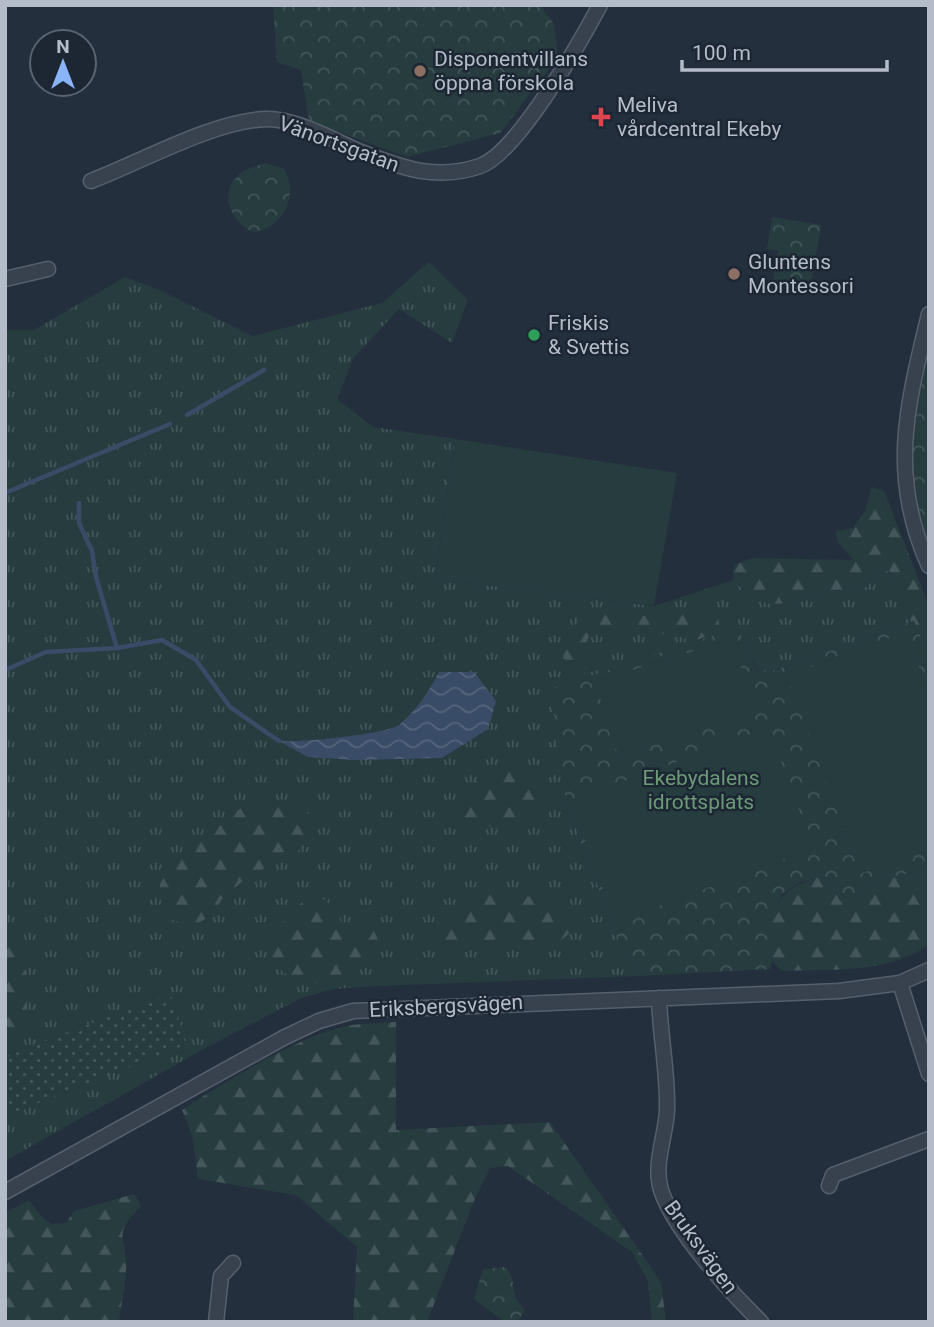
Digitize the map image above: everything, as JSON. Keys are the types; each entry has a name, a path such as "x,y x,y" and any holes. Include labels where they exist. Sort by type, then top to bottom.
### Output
{"street":[{"name":"Vänortsgatan","path":"91,181 225,127 269,119 297,125 402,168 432,173 482,165 496,155 527,123 583,37 600,5"},
{"path":"5,279 48,269"},
{"path":"929,314 906,417 905,446 908,502 929,566"},
{"name":"Eriksbergsvägen","path":"5,1192 232,1065 319,1021 353,1011 839,991 900,983 929,970"},
{"path":"900,983 929,1074"},
{"name":"Bruksvägen","path":"659,998 667,1110 659,1162 660,1188 673,1214 727,1288 761,1322"},
{"path":"829,1186 832,1175 929,1139"},
{"path":"216,1322 221,1276 233,1263"}],"green space":[{"path":"273,5 540,5 554,24 558,57 500,133 407,157 309,121 301,70 277,62"},
{"path":"265,163 284,169 290,189 289,199 280,218 263,230 253,232 237,220 229,204 228,195 230,186 244,171"},
{"path":"772,217 821,225 811,287 773,281 778,251 767,249"},
{"path":"429,262 468,300 452,343 399,309 354,357 337,399 373,427 455,439 435,579 654,606 733,580 745,592 793,603 822,592 867,587 877,574 889,570 914,621 770,672 757,671 737,628 566,803 620,943 639,976 333,989 299,999 202,1050 5,1161 5,330 34,330 125,277 157,289 253,336 382,303"},
{"path":"929,341 929,548 916,499 910,432"},
{"path":"455,439 677,473 654,606 435,579"},
{"path":"872,487 884,491 929,606 929,656 889,570 877,574 867,587 822,592 793,603 767,604 745,592 733,580 734,565 753,558 853,560 838,542 835,531 853,528 865,511"},
{"path":"677,609 718,615 720,632 693,641 673,635 601,627 589,636 582,653 590,666 573,675 563,657 571,629 591,610 667,618"},
{"name":"Ekebydalens idrottsplats","path":"914,621 929,656 929,870 885,879 840,901 835,887 824,876 801,882 782,894 769,923 772,961 770,969 639,976 620,944 566,803 550,689 738,628 756,671 770,672"},
{"path":"906,632 929,694 929,848 860,874 787,676"},
{"path":"732,639 755,713 618,755 595,682"},
{"path":"769,728 813,849 615,922 571,801"},
{"path":"509,765 527,769 536,784 544,810 530,822 466,829 456,825 458,793 474,781"},
{"path":"264,802 294,805 309,814 313,830 299,850 246,878 223,898 211,916 192,926 172,920 161,905 160,884 171,865 241,808"},
{"path":"929,870 929,945 895,961 839,970 782,971 772,961 768,932 772,913 782,897 797,886 824,876 835,887 840,900 885,879"},
{"path":"496,893 550,899 572,911 573,930 560,941 443,945 430,934 434,925 457,906"},
{"path":"322,898 338,911 342,927 361,933 374,931 383,951 346,972 306,986 282,971 268,958 269,936 302,902"},
{"path":"5,929 27,974 27,1030 5,1026"},
{"path":"170,994 187,1044 5,1116 5,1058"},
{"path":"396,1022 396,1130 550,1122 661,1282 666,1322 652,1322 648,1281 632,1252 508,1166 490,1168 474,1201 427,1322 353,1322 357,1247 296,1195 198,1179 193,1138 182,1110 264,1060 310,1038 352,1025"},
{"path":"134,1194 141,1206 123,1231 126,1272 119,1322 5,1322 5,1213 29,1200 51,1224 66,1223 74,1211"},
{"path":"506,1267 512,1278 516,1298 525,1310 517,1322 505,1322 474,1299 483,1269"}],"water":[{"path":"439,672 474,672 496,701 488,729 442,758 356,760 308,757 279,741 342,737 378,732 399,725 422,700"}],"waterway":[{"path":"187,415 264,370"},
{"path":"5,493 170,424"},
{"path":"79,503 79,523 92,551 96,577 117,648"},
{"path":"5,670 46,652 117,648 162,640 196,660 230,707 279,741"}],"place":[{"name":"Disponentvillans öppna förskola","path":"420,71"},
{"name":"Meliva vårdcentral Ekeby","path":"601,117"},
{"name":"Gluntens Montessori","path":"734,274"},
{"name":"Friskis & Svettis","path":"534,335"}]}
